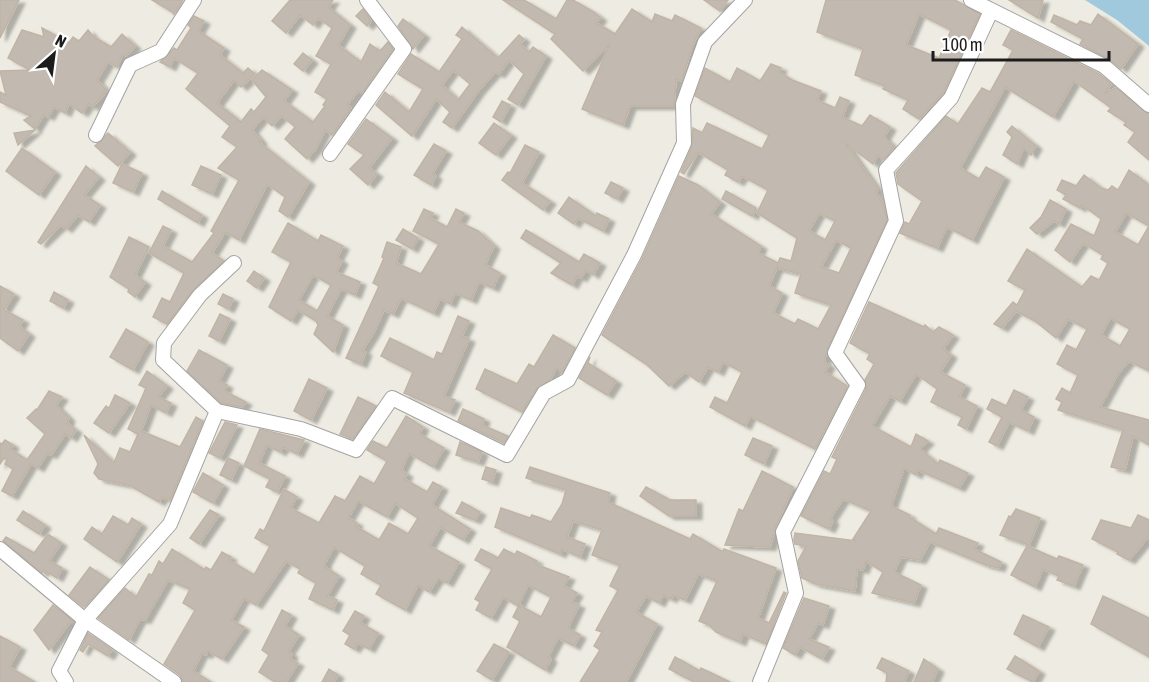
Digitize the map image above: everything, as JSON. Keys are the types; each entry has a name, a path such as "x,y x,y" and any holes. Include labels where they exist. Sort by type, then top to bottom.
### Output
{"street":[{"path":"96,135 130,65 161,51 194,0"},
{"path":"330,154 404,49 367,0"},
{"path":"234,263 200,295 164,343 163,360 217,411 301,429 356,450 392,398 507,454 544,393 568,380 634,255 684,144 683,105 705,42 745,0"},
{"path":"971,0 1104,66 1149,105"},
{"path":"760,682 796,593 783,532 858,385 836,353 896,221 886,170 951,98 991,11"},
{"path":"66,682 59,671 84,620 170,524 217,411"},
{"path":"0,549 84,620 174,682"}],"water":[{"path":"1085,0 1149,0 1149,46 1117,20"}],"building":[{"path":"0,0 19,0 0,38"},
{"path":"152,0 183,0 173,15 174,13"},
{"path":"290,0 333,0 328,7 350,25 338,45 361,62 370,44 380,51 388,42 393,49 362,93 359,90 347,105 351,108 332,135 325,130 316,148 307,159 285,139 295,127 282,116 272,126 263,117 252,130 261,141 259,142 309,182 288,217 279,211 285,197 267,184 239,240 225,232 212,253 224,261 194,289 167,324 153,317 162,298 170,302 184,273 149,253 163,226 171,230 163,246 192,262 214,233 211,231 239,180 218,168 237,147 222,137 230,126 186,89 198,73 174,58 170,67 160,62 174,48 177,50 191,28 188,25 194,16 204,21 198,31 224,48 220,55 243,73 248,68 255,74 241,87 234,80 217,103 241,122 251,109 254,112 266,97 252,80 262,70 292,90 284,101 313,122 325,106 323,105 327,99 315,92 331,64 316,56 332,28 318,18 313,25 300,15 286,33 272,21"},
{"path":"503,0 524,0 556,19 567,0 573,0 594,12 601,18 596,23 615,34 632,9 652,22 655,14 672,21 675,15 701,28 692,46 682,81 676,79 674,106 630,106 623,125 582,109 610,44 583,71 551,39 555,34"},
{"path":"704,0 728,0 720,11"},
{"path":"826,0 955,0 980,14 944,91 919,119 903,109 908,100 883,89 885,86 855,75 863,49 817,32","holes":["919,14 951,30 939,58 906,45"]},
{"path":"1009,0 1043,0 1038,18"},
{"path":"363,9 371,21 367,26 356,16"},
{"path":"1098,14 1138,44 1121,69 1108,58 1080,44 1083,39 1051,22 1054,15 1077,25 1080,21 1091,25"},
{"path":"403,19 424,35 413,49 398,26"},
{"path":"462,27 498,58 519,35 524,39 520,44 529,52 533,47 546,56 518,105 508,99 524,74 509,60 499,74 495,72 479,90 452,128 443,122 450,112 436,99 412,136 376,105 385,92 409,112 423,89 398,74 411,54 439,72 462,39 456,35","holes":["453,70 470,84 458,100 442,85"]},
{"path":"42,28 69,43 73,37 79,41 88,30 94,37 111,47 122,34 135,46 126,56 123,54 117,67 108,62 97,80 107,91 92,107 89,103 82,113 69,104 65,113 54,107 48,117 44,114 35,129 24,120 31,116 0,102 0,92 6,95 0,71 30,70 8,58 22,30 44,37"},
{"path":"1011,30 1099,74 1111,84 1105,93 1116,88 1149,114 1149,160 1128,142 1135,132 1124,125 1126,122 1108,111 1111,108 1074,81 1053,117 1005,87 960,168 979,179 986,167 1004,177 972,240 947,227 937,248 900,233 905,222 909,224 922,201 898,184 896,173 946,116 958,124 982,88 990,92 1013,50 1003,45"},
{"path":"303,53 312,60 303,71 294,64"},
{"path":"771,64 781,68 779,72 792,80 821,91 817,100 835,108 840,97 849,101 842,117 862,126 870,115 890,127 884,137 894,147 883,160 878,155 873,164 845,143 878,190 875,191 883,203 887,220 827,350 824,362 829,365 825,372 847,386 815,449 750,416 745,426 710,407 715,397 727,403 742,372 723,362 718,372 708,367 699,382 685,372 669,386 646,364 602,335 642,259 679,176 698,185 720,202 711,214 761,246 758,253 778,263 780,258 791,261 797,238 757,213 768,190 742,176 738,182 725,175 728,170 698,152 684,174 681,172 692,146 693,128 702,133 707,123 762,149 769,135 695,96 705,68 730,82 737,68 760,81","holes":["819,213 835,221 825,240 809,231","836,240 851,248 839,273 821,267","778,265 777,268 801,274 795,293 831,305 818,329 798,319 795,324 773,313 782,293 769,286"]},
{"path":"502,101 510,105 501,122 493,117"},
{"path":"366,119 392,138 369,168 377,174 368,185 350,169 364,155 348,144"},
{"path":"494,123 511,135 496,155 479,143"},
{"path":"1012,126 1036,146 1031,155 1024,148 1017,164 1003,155 1012,137 1007,132"},
{"path":"35,130 18,145 14,133"},
{"path":"108,133 130,152 118,166 95,146"},
{"path":"434,144 446,151 432,174 436,176 431,185 414,175"},
{"path":"525,145 539,152 522,183 550,201 543,210 502,180 508,172 510,173"},
{"path":"22,148 55,172 39,195 6,171"},
{"path":"122,164 142,173 133,192 113,183"},
{"path":"86,166 99,177 84,195 100,205 89,222 78,215 66,229 61,225 41,244 38,242"},
{"path":"201,166 221,175 212,194 192,185"},
{"path":"1129,170 1149,185 1149,226 1149,371 1129,361 1118,374 1100,407 1149,420 1149,445 1133,436 1125,470 1111,467 1123,430 1058,410 1062,402 1056,399 1062,388 1070,393 1078,375 1057,364 1067,345 1076,350 1087,329 1068,319 1056,338 1035,321 1016,311 1002,328 994,324 1013,302 1017,305 1025,290 1008,281 1027,249 1082,287 1091,276 1099,280 1108,263 1101,259 1103,255 1083,243 1070,262 1055,250 1071,224 1094,236 1101,219 1082,205 1080,208 1063,199 1066,195 1057,190 1062,180 1076,186 1084,175 1101,188 1108,190 1112,186 1118,190","holes":["1126,213 1149,226 1138,245 1115,232","1110,318 1130,329 1120,346 1101,335"]},
{"path":"611,182 623,188 617,199 605,193"},
{"path":"162,191 202,215 198,223 158,199"},
{"path":"726,191 756,208 752,216 722,199"},
{"path":"569,197 596,216 597,213 609,219 603,231 578,218 574,224 558,213"},
{"path":"1050,200 1066,209 1059,224 1054,221 1037,234 1030,228 1041,217"},
{"path":"424,209 433,213 430,218 447,227 456,209 464,213 459,222 478,231 494,246 485,265 500,273 493,288 479,282 471,300 455,293 450,304 440,299 433,313 401,298 393,314 384,310 362,351 366,352 361,364 346,358 379,286 373,283 384,258 382,257 387,242 401,247 396,263 421,274 439,244 413,231"},
{"path":"288,223 318,241 321,235 343,246 337,258 342,261 336,272 360,282 355,295 341,289 327,316 343,325 333,352 314,334 318,325 316,321 298,310 291,321 269,307 291,262 272,252","holes":["313,275 331,285 317,311 299,300"]},
{"path":"403,229 418,238 412,249 396,240"},
{"path":"526,230 579,262 584,254 600,263 593,275 586,270 581,278 577,276 572,285 551,273 561,263 521,238"},
{"path":"129,237 149,247 135,275 145,282 135,297 128,292 129,289 110,277"},
{"path":"254,271 264,278 257,288 247,281"},
{"path":"0,286 14,294 4,310 23,320 19,326 29,334 18,351 0,338"},
{"path":"54,292 68,300 63,308 50,301"},
{"path":"223,294 233,299 228,309 218,304"},
{"path":"869,302 924,327 925,325 933,332 939,327 953,335 943,349 951,355 940,372 965,385 959,397 977,406 966,429 958,425 962,417 931,402 937,389 916,374 900,401 890,396 872,426 911,447 916,434 928,441 920,449 938,464 940,460 968,473 959,488 918,470 916,475 904,468 891,506 910,515 909,517 936,534 939,528 978,543 974,549 1001,562 999,568 986,565 930,542 920,560 901,557 894,572 921,585 914,603 872,593 883,572 866,561 863,570 857,569 855,591 816,584 802,578 798,561 806,546 795,544 794,540 795,533 857,541 853,539 871,511 843,499 830,519 833,521 829,529 801,516 824,471 830,474 837,459 832,457 866,389 865,380 874,364 867,359 870,354 850,343"},
{"path":"220,314 230,319 219,341 209,336"},
{"path":"458,316 469,321 462,336 469,339 444,396 455,400 449,412 404,393 413,372 381,356 390,338 434,360 437,352 442,354"},
{"path":"126,329 148,342 133,370 110,357"},
{"path":"553,335 575,348 564,368 561,371 556,368 550,380 537,388 522,412 476,389 485,369 517,384 529,364 534,367"},
{"path":"199,350 227,365 219,381 227,385 224,391 246,402 242,407 221,403 187,371"},
{"path":"590,357 588,363 616,381 607,395 579,378"},
{"path":"147,371 167,386 158,397 171,403 166,413 151,405 141,431 180,447 196,417 203,421 170,500 162,497 159,502 129,485 99,479 94,473 98,464 84,435 114,463 120,448 130,452 138,434 128,429 146,388 139,385"},
{"path":"309,379 327,388 311,420 294,411"},
{"path":"1014,390 1028,397 1021,410 1034,417 1028,431 1009,422 997,446 989,442 1002,417 987,409 992,399 1006,406"},
{"path":"49,391 62,397 56,405 69,418 67,423 76,430 71,438 65,434 51,455 47,453 38,468 31,464 12,496 2,491 13,469 5,464 8,460 4,458 0,464 0,443 2,444 5,440 13,445 10,449 27,460 45,434 27,418 37,410"},
{"path":"115,395 130,403 109,433 94,423 106,406 109,408"},
{"path":"358,397 376,406 353,439 340,434"},
{"path":"463,409 484,419 482,425 508,436 504,443 458,421"},
{"path":"406,416 423,427 419,434 444,448 433,467 409,453 401,470 407,474 404,479 427,492 433,482 442,487 432,505 470,529 463,540 440,527 429,546 459,562 447,583 438,578 429,592 418,585 405,610 376,594 381,585 361,574 365,566 334,547 325,563 325,567 339,576 327,596 337,600 333,610 309,599 316,583 298,573 300,569 286,561 256,605 244,598 231,620 244,627 222,659 208,651 206,655 202,653 193,671 211,682 183,682 180,675 164,664 195,610 183,603 190,589 168,580 145,620 140,619 129,640 98,618 125,588 136,597 149,574 152,575 159,561 163,564 172,549 205,570 206,567 211,570 222,552 231,557 229,560 254,575 270,546 255,538 260,529 264,531 284,489 297,497 290,508 319,523 335,496 345,501 360,476 374,484 387,461 367,450 373,441 387,448","holes":["358,501 387,517 395,503 418,518 408,534 389,523 379,540 355,526 357,523 348,518"]},
{"path":"225,422 237,425 220,458 209,453"},
{"path":"260,429 304,440 297,454 283,447 280,452 267,445 259,463 285,476 277,492 266,487 270,479 244,466"},
{"path":"753,438 772,446 764,464 745,455"},
{"path":"460,442 482,452 478,462 456,455"},
{"path":"228,458 239,463 231,480 220,475"},
{"path":"486,467 496,470 492,482 482,479"},
{"path":"530,467 610,493 608,502 690,539 693,534 723,552 724,549 776,568 758,618 769,623 784,592 786,593 766,644 743,634 740,642 716,632 709,625 699,621 717,581 698,574 685,600 673,595 671,599 663,595 659,603 646,596 636,612 657,624 626,682 580,682 600,650 594,646 602,632 596,630 618,590 610,586 620,565 592,555 602,530 573,521 567,537 585,544 580,557 562,549 560,554 495,527 501,508 530,518 532,515 551,522 562,504 566,490 526,478"},
{"path":"762,471 793,487 775,528 770,547 725,545 739,509 743,511"},
{"path":"203,473 223,485 213,503 193,492"},
{"path":"646,487 670,500 696,500 696,516 669,516 640,496"},
{"path":"462,502 480,512 475,520 456,513"},
{"path":"1016,509 1040,518 1029,545 1000,535 1009,516 1011,517"},
{"path":"210,510 219,515 199,544 190,538"},
{"path":"23,511 45,525 39,534 17,520"},
{"path":"1138,515 1149,520 1149,536 1129,560 1092,539 1101,520 1131,528"},
{"path":"113,516 128,525 132,518 141,524 117,562 84,539 92,527 102,534"},
{"path":"48,534 61,543 49,561 62,568 57,578 44,570 42,573 3,541 6,537 34,553"},
{"path":"1027,546 1057,559 1059,556 1083,565 1074,586 1057,580 1059,576 1043,569 1035,587 1011,575"},
{"path":"481,549 498,558 504,549 515,555 517,551 537,561 535,564 569,577 564,586 577,593 572,602 579,605 568,628 580,635 574,646 558,638 548,657 551,659 545,670 507,647 520,621 513,617 519,605 541,617 551,597 528,585 518,606 503,597 491,618 476,610 480,602 475,599 492,569 475,560"},
{"path":"90,567 109,580 84,607 69,595"},
{"path":"1103,596 1149,618 1149,657 1091,624"},
{"path":"804,598 829,606 823,625 818,623 809,639 829,647 822,659 800,647 795,655 783,648"},
{"path":"53,605 74,622 70,622 49,650 34,630"},
{"path":"282,610 291,615 285,626 299,635 288,652 292,654 290,659 298,663 286,682 275,682 259,672 269,655 262,650"},
{"path":"355,611 364,616 360,623 378,633 369,649 358,643 354,649 345,644 350,635 343,631"},
{"path":"1023,615 1049,627 1038,647 1014,634"},
{"path":"88,633 112,650 108,656 88,644 83,652 80,650"},
{"path":"0,636 20,647 9,667 35,682 0,682"},
{"path":"494,644 509,652 492,680 477,671"},
{"path":"1015,656 1039,671 1033,682 1007,669"},
{"path":"675,657 700,671 701,668 730,682 694,682 669,669"},
{"path":"882,658 909,671 904,682 886,682 887,673 877,668"},
{"path":"924,659 938,669 932,682 914,682"},
{"path":"329,669 338,675 334,682 322,682"}]}
